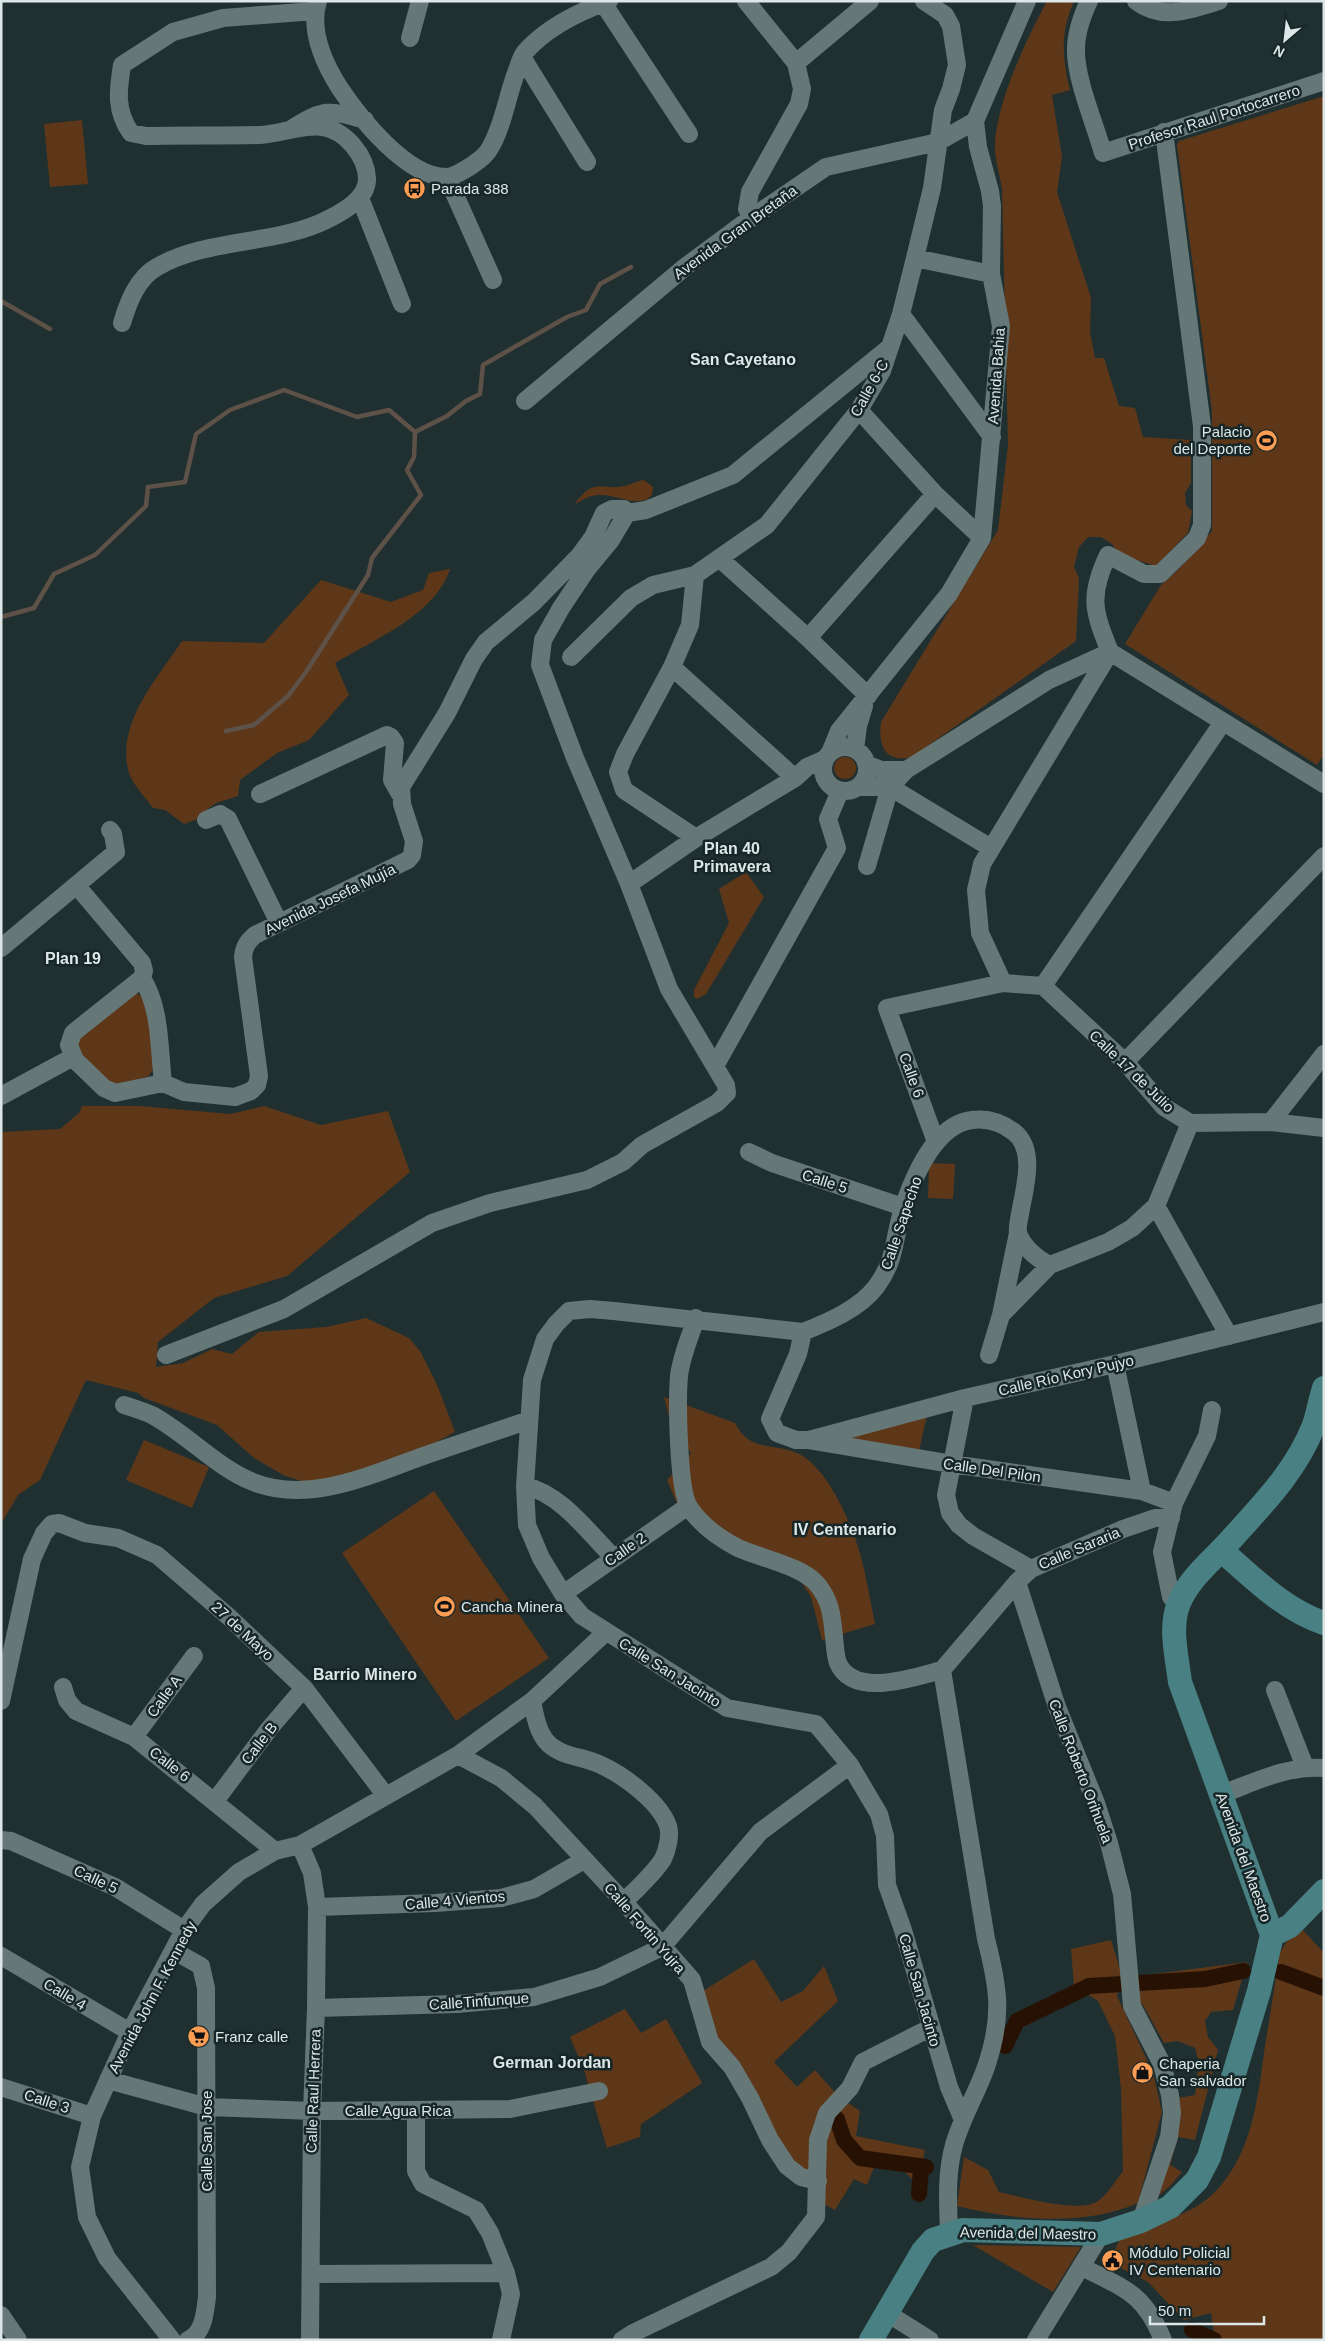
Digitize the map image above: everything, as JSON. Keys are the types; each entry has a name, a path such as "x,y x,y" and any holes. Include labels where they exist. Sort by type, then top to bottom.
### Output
{"main road":[{"name":"Avenida del Maestro","path":"871,2340 923,2251 933,2240 949,2232 963,2230 1101,2234 1141,2221 1170,2207 1197,2180 1209,2157 1259,1992 1272,1935 1180,1682 1175,1643 1179,1603 1200,1571 1276,1489 1300,1455 1314,1425 1324,1388"},
{"path":"1221,1550 1256,1581 1288,1605 1310,1618 1324,1623"},
{"path":"1272,1935 1290,1926 1324,1891"}],"street":[{"path":"410,38 420,1"},
{"path":"746,1 796,63 802,89 799,104 750,192 747,209 751,218"},
{"path":"796,63 870,1"},
{"name":"Calle 6-C","path":"695,575 767,526 859,410 882,371 901,314 915,258 932,188 943,110 951,89 957,64 948,21 941,12 924,1"},
{"name":"Avenida Bahia","path":"828,756 838,731 949,594 982,538 1002,326 991,274 992,206 978,147 975,120 1027,1"},
{"name":"Profesor Raul Portocarrero","path":"1089,1 1078,31 1076,49 1078,69 1104,153 1164,132 1324,82"},
{"path":"1136,1 1144,7 1163,14 1190,10 1219,1"},
{"path":"122,324 127,308 142,280 155,268 182,255 292,232 321,222 360,198 367,182 366,168 356,149 337,132 324,127 233,135 146,136 131,132 118,108 118,88 122,65 173,32 224,18 317,6 316,32 328,70 349,101 387,146 404,161 429,173 447,177 464,170 490,149 522,57 542,37 573,15 606,2 689,134"},
{"path":"522,57 587,162"},
{"path":"289,131 316,113 329,112 365,120"},
{"name":"Avenida Gran Bretaña","path":"525,401 685,267 751,218 826,167 938,142 975,120"},
{"path":"1164,132 1202,426 1202,525 1197,538 1160,574 1144,574 1108,555 1097,577 1095,613 1110,652 1324,784"},
{"path":"447,177 493,280"},
{"path":"360,198 402,304"},
{"path":"915,258 991,274"},
{"path":"901,314 992,437"},
{"path":"627,513 646,510 733,475 890,346"},
{"path":"859,410 936,494 982,538"},
{"path":"808,638 936,494"},
{"path":"400,794 404,781 434,735 474,659 486,642 534,602 579,556 593,537 604,513 612,509 624,509 627,513"},
{"path":"166,1355 284,1309 432,1223 490,1203 587,1180 624,1162 642,1145 723,1099 727,1093 726,1085 669,989 629,884 574,758 540,665 544,640 561,608 587,568 611,540 627,513"},
{"path":"719,558 808,638 868,696"},
{"path":"570,656 631,598 653,585 695,575 690,625 672,667 624,754 618,772 624,790 696,838"},
{"path":"866,866 890,787 906,770 1049,680 1110,652"},
{"path":"1110,652 982,864 976,890 980,932 1003,983 1042,986 1223,722"},
{"path":"672,667 795,778 825,781 840,791 850,791 859,787 890,787 991,848"},
{"name":"Avenida Bahia","path":"855,749 858,726 868,696"},
{"name":"Avenida Josefa Mujía","path":"163,1083 184,1092 235,1096 251,1090 257,1085 260,1076 243,957 244,949 255,935 408,860 412,855 414,841 400,794 392,780 395,743 391,736 387,735 260,794"},
{"path":"629,884 696,838 795,778 807,767 828,756 838,748 847,747 855,749 865,759 868,765 868,774 859,787"},
{"path":"825,781 823,769 828,756"},
{"path":"868,765 881,770 906,770"},
{"path":"715,1066 837,848 828,819 840,791"},
{"path":"206,820 220,814 228,819 279,923"},
{"path":"1,948 116,852 113,834 110,830"},
{"path":"1125,1062 1324,856"},
{"path":"77,886 142,962 144,971 142,978 73,1033 69,1045 73,1057 110,1091 121,1093 163,1083 154,1005 150,991 142,978"},
{"name":"Calle 6","path":"936,1142 887,1008 1003,983"},
{"name":"Calle 17 de Julio","path":"1042,986 1125,1062 1164,1106 1190,1123"},
{"path":"1271,1122 1324,1054"},
{"path":"1,1096 73,1057"},
{"name":"Calle Sapecho","path":"569,1311 590,1309 696,1318 774,1331 803,1332 844,1312 875,1288 888,1269 896,1244 903,1206 921,1164 936,1142 952,1128 965,1120 984,1118 1015,1132 1023,1142 1028,1160 1018,1233 1001,1315 989,1355"},
{"path":"1001,1315 1050,1265 1108,1242 1132,1228 1156,1206 1190,1123 1271,1122 1324,1128"},
{"name":"Calle 5","path":"749,1152 772,1163 903,1206"},
{"path":"1156,1206 1229,1336"},
{"path":"1018,1233 1030,1251 1050,1265"},
{"name":"Calle San Jacinto","path":"569,1311 545,1339 532,1380 525,1486 527,1526 541,1558 563,1594 582,1616 727,1708 816,1724 850,1765 879,1814 885,1836 887,1885 903,1930 950,2092 963,2120"},
{"name":"Calle Río Kory Pujyo","path":"809,1440 965,1398 1115,1364 1324,1312"},
{"path":"696,1318 679,1375 682,1481 688,1506 701,1522 718,1537 800,1573 816,1583 833,1612 838,1662 853,1678 876,1683 893,1682 942,1670 986,1939 997,1981 998,2007 995,2033 986,2067 954,2146 948,2186 949,2232"},
{"name":"Calle Del Pilon","path":"803,1332 798,1354 770,1419 777,1433 796,1440 809,1440 952,1464 1142,1492 1173,1511"},
{"path":"1115,1364 1142,1492"},
{"path":"965,1398 946,1494 950,1512 960,1525 973,1536 1031,1569"},
{"path":"124,1405 151,1415 223,1465 252,1482 275,1489 294,1491 322,1488 380,1473 529,1420"},
{"path":"1179,1603 1171,1596 1162,1552 1173,1511 1207,1436 1212,1410"},
{"path":"525,1486 538,1488 552,1496 613,1557"},
{"name":"Calle 2","path":"563,1594 688,1506"},
{"name":"Calle Sararia","path":"942,1670 1016,1582 1031,1569 1123,1529 1173,1511"},
{"name":"27 de Mayo","path":"1,1701 32,1559 44,1533 52,1524 59,1523 85,1534 118,1538 157,1555 229,1617 304,1688 386,1796"},
{"name":"Calle Roberto Orihuela","path":"1016,1582 1056,1707 1096,1803 1109,1843 1122,1894 1132,2006 1162,2064 1170,2095 1172,2113 1169,2136 1141,2221"},
{"name":"Avenida John F. Kennedy","path":"172,2340 107,2258 87,2216 80,2167 92,2116 130,2032 184,1930 202,1904 239,1872 275,1851 300,1845 458,1755 532,1701 606,1632"},
{"name":"Calle A","path":"134,1737 194,1656"},
{"name":"Calle 6","path":"63,1687 66,1700 76,1711 134,1737 275,1851"},
{"name":"Calle B","path":"215,1801 268,1729 304,1688"},
{"path":"1274,1690 1305,1766"},
{"path":"532,1701 539,1731 546,1742 556,1750 601,1764 634,1785 659,1811 668,1826 669,1840 663,1859 624,1902"},
{"name":"Calle Fortin Yujra","path":"458,1755 501,1778 535,1806 624,1902 692,1980 710,2042 732,2068 750,2098 770,2140 787,2166 801,2177 818,2181"},
{"path":"662,1947 760,1832 850,1765"},
{"path":"1222,1794 1305,1766 1324,1768"},
{"name":"Calle 5","path":"1,1840 11,1841 115,1887 184,1930"},
{"name":"Calle Raul Herrera","path":"300,1845 312,1873 317,1907 312,2111 310,2340"},
{"name":"Calle 4 Vientos","path":"317,1907 435,1904 501,1898 534,1889 584,1860"},
{"name":"CalleTinfunque","path":"316,2008 457,2004 534,1997 600,1977 662,1947"},
{"name":"Calle San Jose","path":"174,1951 201,1966 206,1988 204,2048 207,2108 207,2297 204,2322 193,2338 188,2340"},
{"name":"Calle 4","path":"1,1956 130,2032"},
{"path":"622,2340 632,2332 777,2262 789,2252 816,2217 818,2140 827,2113 850,2088 863,2062 930,2028"},
{"name":"Calle Agua Rica","path":"108,2080 207,2108 312,2111 510,2109 599,2091"},
{"name":"Calle 3","path":"1,2086 92,2116"},
{"path":"416,2110 416,2171 423,2184 476,2210 490,2233 506,2273 511,2294 501,2340"},
{"path":"1036,2340 1101,2234"},
{"path":"1082,2267 1130,2292 1146,2306 1163,2340"},
{"path":"311,2274 506,2273"},
{"path":"887,2313 930,2340"},
{"path":"1,2315 18,2340"}],"shaded area":[{"path":"1047,1 1074,1 1064,35 1065,67 1070,90 1052,95 1062,157 1057,192 1091,298 1090,332 1095,358 1104,358 1119,406 1135,408 1143,437 1191,440 1191,483 1185,493 1186,505 1192,511 1188,533 1156,566 1120,555 1112,544 1101,537 1088,537 1079,547 1074,567 1079,578 1076,641 912,757 895,757 885,751 882,745 881,722 998,530 1008,445 1002,189 995,153 996,131 1000,112 1013,73"},
{"name":"Palacio del Deporte","path":"1324,96 1324,754 1317,765 1125,644 1161,585 1178,570 1212,531 1212,411 1177,145 1179,141"},
{"path":"82,120 88,184 50,187 44,124"},
{"path":"644,480 653,487 652,495 646,500 633,501 599,495 587,497 574,505 587,490 592,488 625,486"},
{"path":"450,569 442,585 418,613 385,635 335,663 349,695 309,740 277,753 240,780 238,796 216,803 202,813 203,817 184,824 165,810 153,808 137,787 129,773 126,755 128,737 133,720 141,703 182,641 264,643 321,580 391,602 423,590 429,573"},
{"path":"845,757 853,760 856,768 853,776 845,779 837,776 834,768 837,760"},
{"path":"746,872 764,897 706,994 697,999 694,997 694,990 729,923 719,889"},
{"path":"134,992 145,998 155,1064 149,1076 115,1086 82,1058 77,1050 79,1037"},
{"path":"82,1106 139,1106 231,1114 264,1106 321,1125 388,1111 410,1172 287,1276 214,1298 158,1342 156,1367 183,1363 212,1349 232,1354 259,1332 326,1327 366,1318 409,1338 420,1351 438,1387 455,1432 400,1462 312,1484 285,1476 254,1458 217,1425 144,1398 138,1393 86,1380 40,1480 18,1495 1,1524 1,1132 60,1129 80,1112"},
{"path":"929,1163 955,1164 953,1199 928,1198"},
{"path":"664,1397 735,1423 741,1433 756,1443 791,1451 810,1461 834,1492 855,1538 864,1570 875,1624 822,1640 811,1597 799,1578 689,1518 676,1501 667,1480 691,1453 671,1424"},
{"path":"927,1415 919,1451 835,1439"},
{"path":"144,1440 209,1467 192,1508 126,1480"},
{"name":"Cancha Minera","path":"434,1491 549,1658 456,1721 342,1553"},
{"path":"1301,1928 1324,1953 1324,2340 1215,2340 1211,2313 1184,2320 1148,2282 1109,2262 1123,2233 1173,2218 1196,2207 1216,2191 1238,2159 1252,2123 1256,2104 1280,1952 1287,1941"},
{"path":"1111,1940 1122,1976 1117,1996 1153,2073 1162,2112 1138,2203 1117,2211 1095,2216 1048,2219 1002,2215 957,2206 964,2157 988,2170 999,2192 1064,2205 1089,2205 1098,2201 1123,2171 1121,2089 1115,2036 1098,2001 1074,1986 1071,1949"},
{"path":"754,1959 781,2002 803,1991 824,1966 838,2001 774,2062 797,2087 815,2070 838,2096 860,2111 856,2136 925,2150 919,2194 912,2179 898,2165 874,2167 867,2185 854,2179 835,2210 820,2202 825,2185 781,2169 692,1998"},
{"path":"1247,1962 1233,2010 1211,2012 1205,2021 1208,2037 1218,2050 1195,2140 1178,2137 1170,2165 1182,2172 1157,2197 1178,2098 1195,2095 1199,2062 1195,2048 1178,2041 1164,2043 1143,2005 1133,1997 1138,1976"},
{"path":"625,2009 641,2033 666,2019 702,2083 641,2124 640,2137 607,2148 584,2070 570,2037"},
{"path":"973,2245 1081,2247 1053,2292"}],"waterway":[{"path":"1,617 34,608 54,574 95,555 146,506 148,487 185,482 196,434 230,410 284,390 357,417 389,410 415,432 447,416 466,401 480,394 483,365 567,317 586,310 600,284 631,267"},
{"path":"1,301 50,329"},
{"path":"226,731 254,725 288,696 306,672 368,575 372,558 421,495 407,470 414,457 415,432"},
{"path":"1005,2046 1017,2021 1089,1986 1205,1979 1243,1971"},
{"path":"1281,1972 1324,1988"},
{"path":"837,2119 844,2140 860,2158 926,2167 921,2169 919,2194"},
{"path":"1192,2330 1214,2340"}],"place":[{"name":"Parada 388","path":"415,188"},
{"name":"Palacio del Deporte","path":"1267,440"},
{"name":"Cancha Minera","path":"445,1606"},
{"name":"Franz calle","path":"199,2036"},
{"name":"Chaperia San salvador","path":"1143,2072"},
{"name":"Módulo Policial IV Centenario","path":"1113,2261"}],"district":[{"name":"San Cayetano","path":"743,359"},
{"name":"Plan 40 Primavera","path":"732,857"},
{"name":"Plan 19","path":"73,958"},
{"name":"IV Centenario","path":"845,1529"},
{"name":"Barrio Minero","path":"365,1674"},
{"name":"German Jordan","path":"552,2062"}]}
